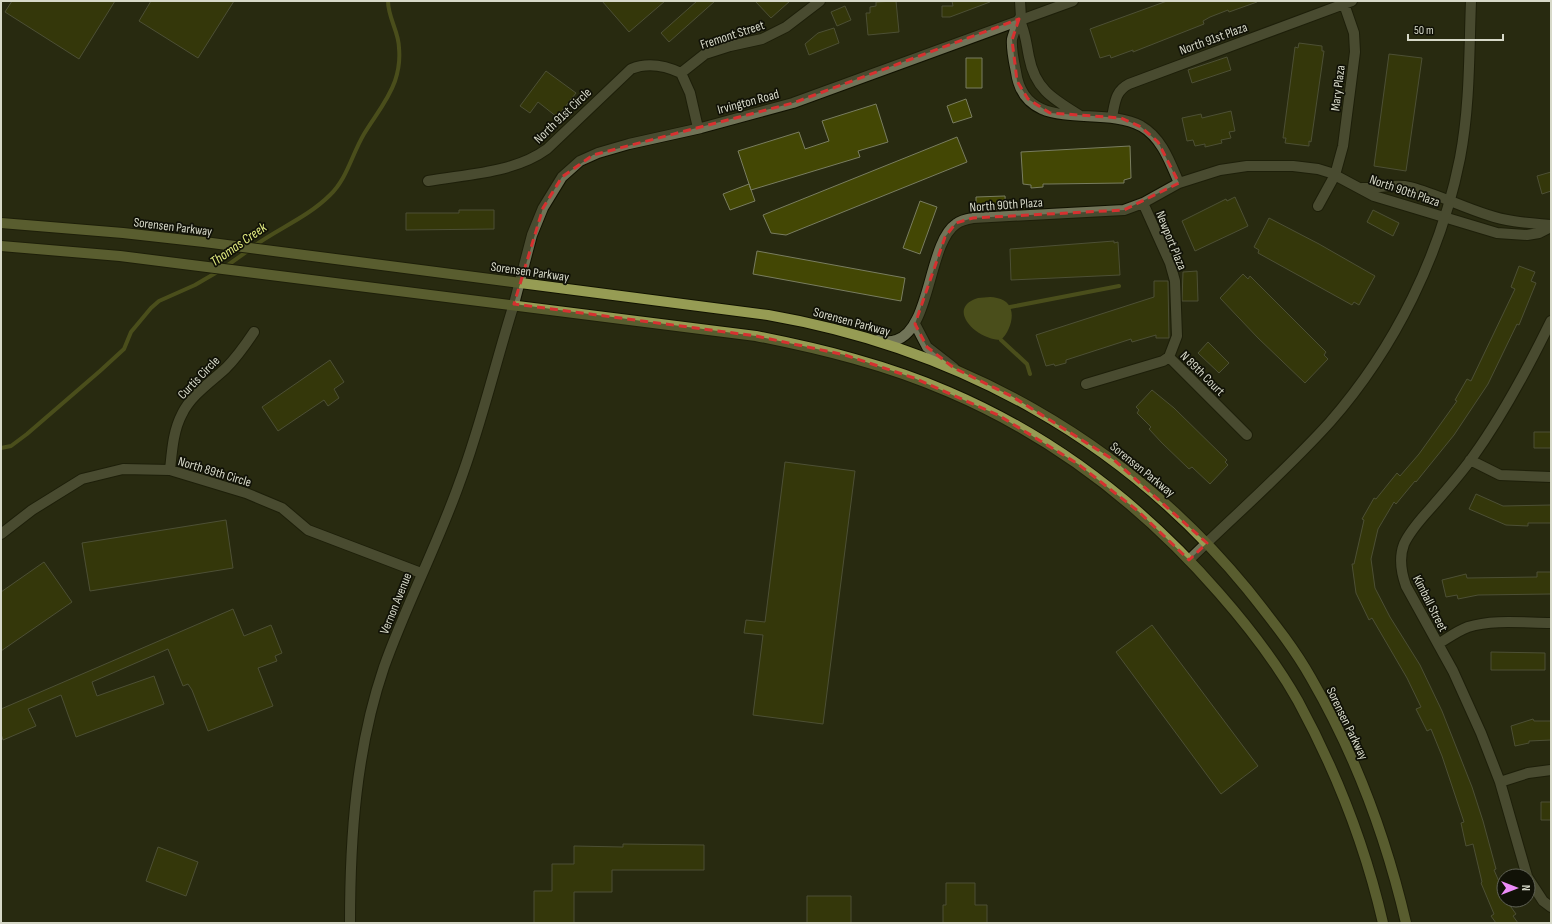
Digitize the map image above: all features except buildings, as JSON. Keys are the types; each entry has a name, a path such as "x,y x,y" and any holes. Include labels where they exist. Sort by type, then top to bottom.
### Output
{"main road":[{"name":"Sorensen Parkway","path":"1,223 101,231 204,242 302,256 768,315 825,326 876,340 954,368 1013,397 1086,441 1144,485 1207,543 1240,581 1293,648 1334,720 1376,816 1387,849 1406,923"},
{"path":"1,246 95,253 514,304 756,336 845,355 914,378 949,392 998,415 1078,464 1138,511 1189,560 1232,608 1259,642 1297,700 1331,766 1370,873 1383,923"}],"street":[{"name":"Fremont Street","path":"681,73 706,54 762,38 786,27 820,1"},
{"path":"1020,1 1020,19 1026,35 1032,72 1038,84 1056,101 1079,115"},
{"name":"Irvington Road","path":"514,304 532,235 542,208 557,183 570,168 598,153 698,128 814,96 1020,19 1073,1"},
{"path":"1189,560 1307,446 1352,394 1401,320 1428,264 1445,217 1455,182 1464,129 1468,90 1471,1"},
{"name":"North 91st Plaza","path":"1112,117 1116,97 1120,90 1129,84 1348,2"},
{"name":"Mary Plaza","path":"1318,206 1335,175 1343,146 1355,52 1354,33 1348,2"},
{"path":"1020,19 1012,40 1017,81 1022,92 1036,106 1045,112 1062,115 1112,117 1131,122 1151,133 1166,153 1179,183"},
{"name":"North 91st Circle","path":"428,181 514,166 533,159 547,149 631,69 638,66 654,64 681,73"},
{"path":"681,73 690,93 698,128"},
{"name":"North 90th Plaza","path":"915,324 945,237 956,224 973,218 1124,210 1143,203 1179,183 1220,170 1247,166 1310,167 1335,175 1374,196 1497,233 1512,235 1539,233 1551,226"},
{"name":"North 90th Plaza","path":"1358,187 1370,188 1401,186 1411,188 1489,216 1508,221 1551,226"},
{"name":"Newport Plaza","path":"1143,203 1170,263 1175,282 1177,336 1169,357"},
{"name":"Vernon Avenue","path":"350,923 352,832 357,790 370,714 384,668 421,573 443,526 460,483 514,304"},
{"name":"Kimball Street","path":"1524,868 1500,782 1488,751 1463,692 1406,586 1402,572 1402,550 1417,524 1470,460 1515,391 1551,321"},
{"path":"876,340 895,341 904,337 915,324 927,347 954,368"},
{"name":"Curtis Circle","path":"170,470 174,435 182,413 199,392 227,367 244,348 254,332"},
{"name":"N 89th Court","path":"1086,384 1163,361 1169,357 1247,435"},
{"path":"1470,460 1500,475 1551,477"},
{"name":"North 89th Circle","path":"1,534 32,510 82,479 123,469 170,470 246,493 282,508 308,530 421,573"},
{"path":"1438,644 1461,631 1476,625 1487,623 1551,624"},
{"path":"1500,782 1528,773 1551,770"},
{"name":"Kimball Street","path":"1536,890 1543,901 1551,907"}],"highlighted area":[{"path":"1019,19 1012,40 1017,81 1028,99 1050,113 1121,118 1141,127 1158,142 1179,183 1124,210 973,218 956,223 945,237 915,324 927,347 954,368 1013,397 1114,460 1207,543 1189,560 1138,511 1078,464 998,415 914,378 845,355 756,336 514,304 543,208 562,177 593,155 793,103"}],"shaded area":[{"path":"994,297 1009,305 1012,316 1011,323 1009,329 1001,340 991,339 982,335 968,323 964,316 964,309 968,303 978,298"}],"waterway":[{"name":"Thomas Creek","path":"254,246 312,210 336,189 341,182 364,134 389,95 396,77 399,42 388,7 388,1"},
{"name":"Thomas Creek","path":"225,267 249,250"},
{"name":"Thomas Creek","path":"1,448 11,446 27,434 124,349 131,332 151,308 159,301 195,285 219,271"},
{"path":"1010,307 1119,286"},
{"path":"1001,340 1027,364 1030,374"}]}
